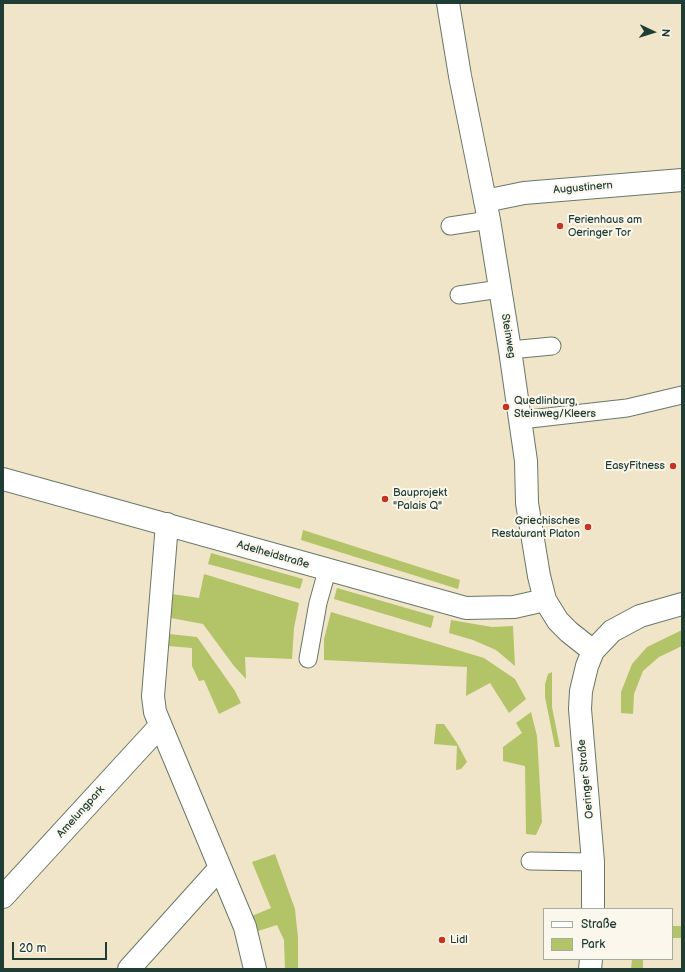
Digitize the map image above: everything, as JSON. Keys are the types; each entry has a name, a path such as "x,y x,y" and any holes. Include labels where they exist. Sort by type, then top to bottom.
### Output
{"street":[{"name":"Steinweg","path":"448,3 457,62 487,211 510,350 526,461 527,503 539,576 545,600 558,621 593,651"},
{"name":"Augustinern","path":"487,211 524,193 682,180"},
{"name":"Adelheidstraße","path":"3,479 167,524 327,571 466,608 514,607 545,600"},
{"path":"167,524 153,696 155,712 219,869 245,927 255,969"},
{"path":"593,651 612,631 626,623 640,616 682,604"},
{"name":"Oeringer Straße","path":"593,651 583,679 580,709 594,862 593,908"},
{"name":"Amelungpark","path":"3,898 160,726"},
{"path":"129,969 219,869"}],"lane":[{"path":"450,226 487,211"},
{"path":"459,294 500,289"},
{"path":"510,350 552,346"},
{"path":"521,420 627,408 682,396"},
{"path":"308,659 318,603 327,571"},
{"path":"530,861 594,862"}],"green space":[{"path":"303,530 460,580 458,589 301,540"},
{"path":"211,553 303,579 300,589 208,564"},
{"path":"204,574 299,603 294,628 292,659 245,657 246,679 234,666 203,624 171,618 172,594 199,598"},
{"path":"337,588 434,616 431,628 334,599"},
{"path":"331,612 484,658 515,679 526,699 509,713 490,683 466,696 467,667 324,660 324,639"},
{"path":"451,620 492,627 513,626 515,666 496,650 473,640 449,633"},
{"path":"682,630 682,646 659,657 643,671 634,694 633,714 621,713 621,692 632,664 647,647"},
{"path":"169,634 197,637 235,691 241,703 219,714 204,680 199,681 192,666 192,648 168,646"},
{"path":"552,672 552,707 560,747 555,747 545,697 545,684 548,674"},
{"path":"531,712 537,736 542,822 536,835 526,834 525,766 503,761 503,747 522,733 516,723"},
{"path":"436,724 444,724 457,743 467,762 461,769 456,770 457,746 434,744"},
{"path":"275,854 295,909 298,938 298,969 285,969 284,940 277,925 258,931 252,916 271,908 252,862"},
{"path":"673,926 682,926 682,938 673,938"},
{"path":"632,960 643,960 643,969 631,969"}],"place":[{"name":"Ferienhaus am Oeringer Tor","path":"560,226"},
{"name":"Quedlinburg, Steinweg/Kleers","path":"506,407"},
{"name":"EasyFitness","path":"673,466"},
{"name":"Bauprojekt \"Palais Q\"","path":"385,499"},
{"name":"Griechisches Restaurant Platon","path":"588,527"},
{"name":"Lidl","path":"442,940"}]}
